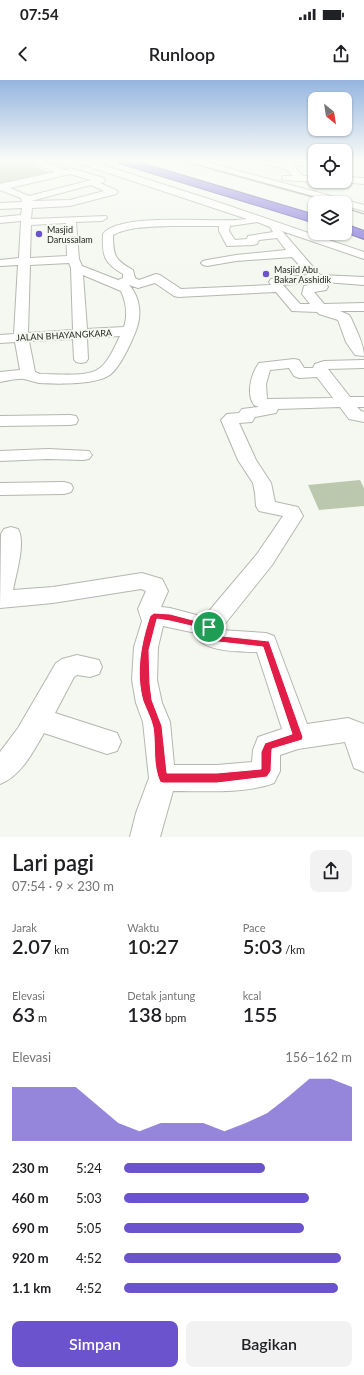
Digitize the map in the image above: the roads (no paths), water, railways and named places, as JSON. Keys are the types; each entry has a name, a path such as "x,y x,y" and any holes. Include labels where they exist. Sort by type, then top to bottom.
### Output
{"highway":[{"path":"240,196 308,217"},
{"path":"269,196 308,208"},
{"path":"352,221 364,225"},
{"path":"352,231 364,235"}],"street":[{"path":"25,196 27,202 21,337 28,374"},
{"path":"0,206 27,202 47,196"},
{"path":"27,202 78,202 98,196"},
{"path":"180,196 257,219 281,234 317,278 322,287 308,289 308,294 324,311 344,318 353,342 360,352 364,352"},
{"path":"329,196 364,208"},
{"path":"78,202 75,263 81,359"},
{"path":"0,220 76,220 102,218"},
{"path":"0,377 28,374 37,378 71,378 91,376 102,373 109,368 123,344 133,317 130,298 124,282 129,273 111,262 108,234 119,227 182,219 225,223 244,222 257,219"},
{"path":"225,223 224,231 230,244 254,242 253,237 281,234 308,237"},
{"path":"281,234 308,237"},
{"path":"317,240 364,256"},
{"path":"243,244 256,257"},
{"path":"207,263 296,253"},
{"path":"0,263 25,261 75,263 124,282 138,284 156,278 178,293 278,288"},
{"path":"364,281 317,278 278,280 275,282 278,288 297,308 364,307"},
{"name":"JALAN BHAYANGKARA","path":"0,338 128,331"},
{"path":"321,372 299,373 294,363 264,366 258,384 259,400 260,402 270,404 364,402"},
{"path":"364,364 324,365 320,367 321,372 356,416 364,417"},
{"path":"270,404 270,410 267,412 248,412 247,417 233,418 229,420 247,460 262,483 265,493 266,506 291,512 293,516 262,566 209,627 207,634 210,638 266,643 298,737"},
{"path":"0,421 70,420"},
{"path":"0,456 48,454 83,455"},
{"path":"0,488 64,488"},
{"path":"11,534 8,559 0,594 53,595 142,581 154,585 157,589 149,609 150,614 154,616 170,617 209,627"},
{"path":"145,837 151,813 163,778 158,726 148,700 145,684 144,650 154,616"},
{"path":"0,771 21,749 65,670 69,666 75,665 90,667"},
{"path":"37,719 107,742"},
{"path":"163,778 217,778 264,774 266,771 266,752 268,746 298,737 345,730 355,733 362,744"}],"tram line":[{"path":"352,210 364,214"}],"place":[{"name":"Masjid Darussalam","path":"39,234"},
{"name":"Masjid Abu Bakar Asshidik","path":"266,274"}]}
